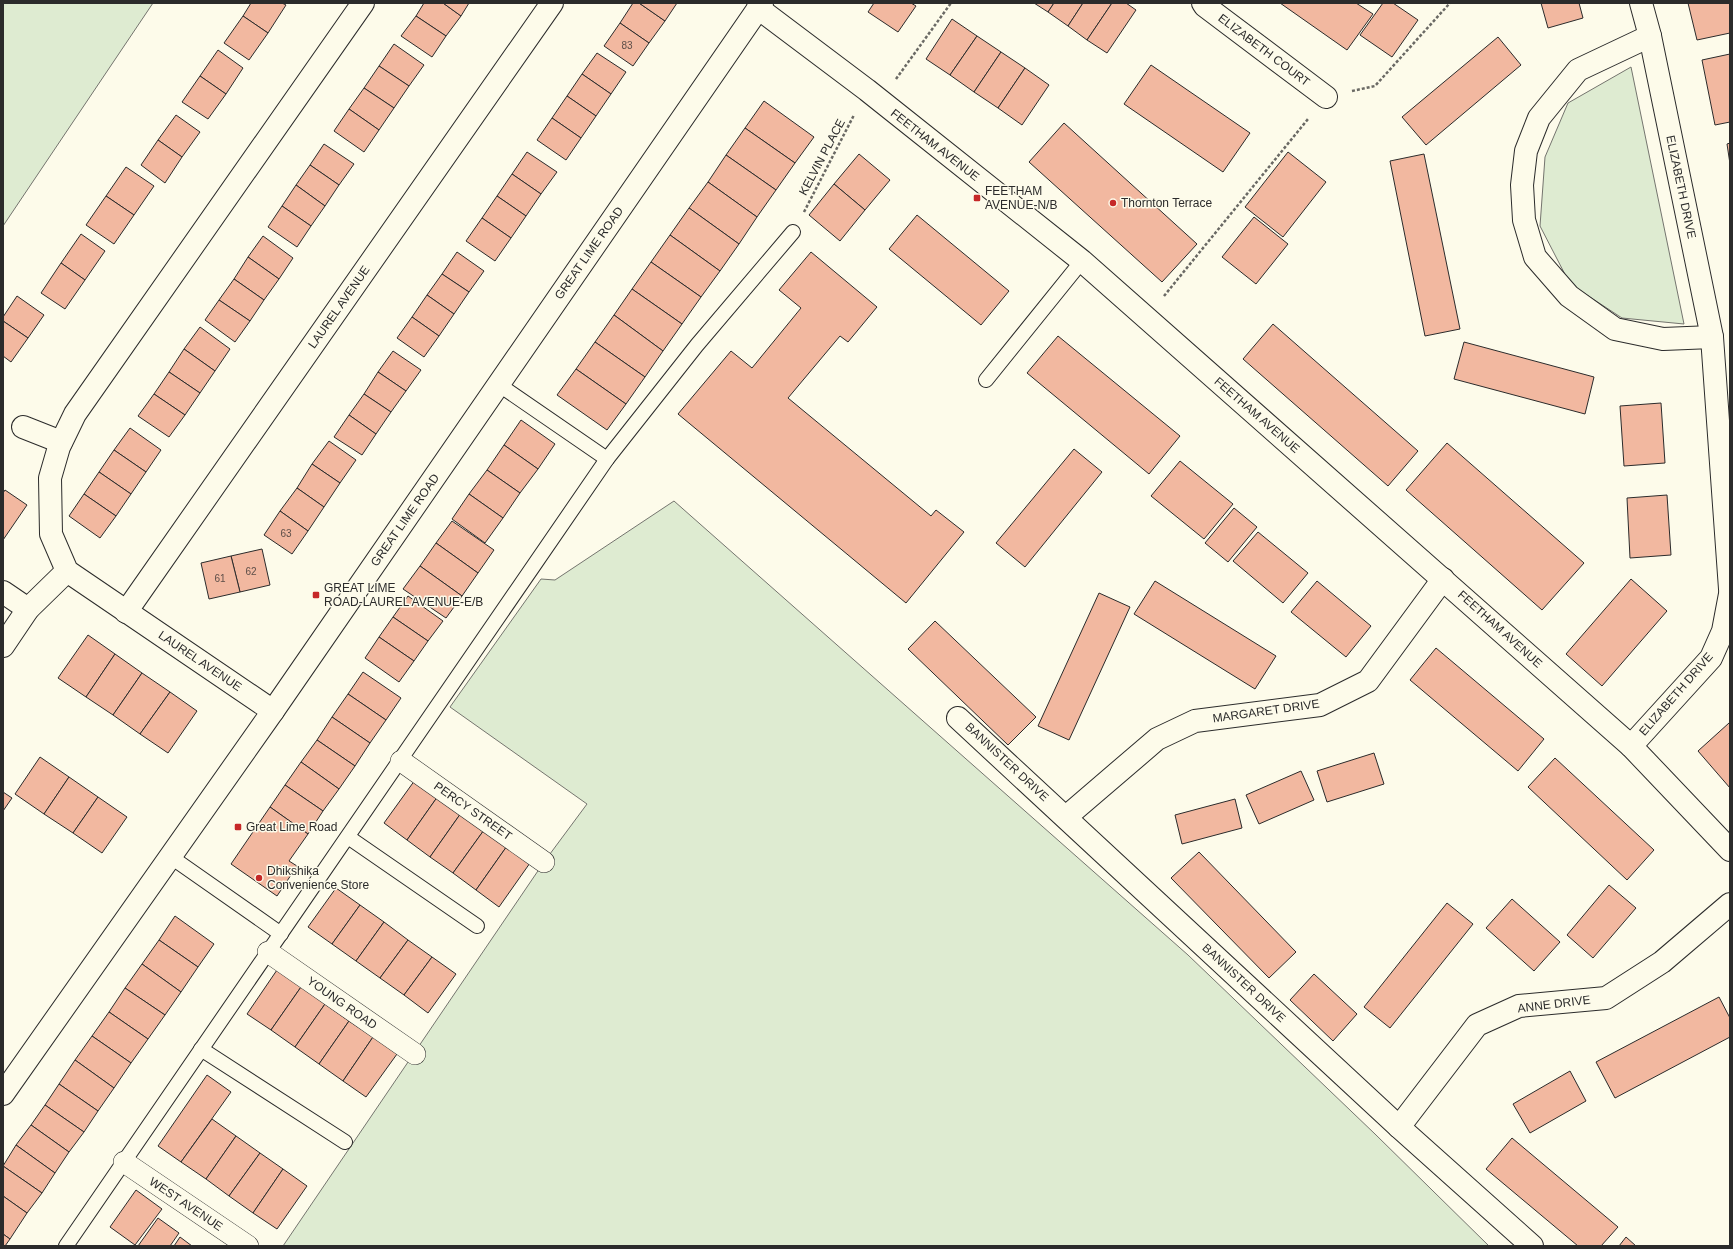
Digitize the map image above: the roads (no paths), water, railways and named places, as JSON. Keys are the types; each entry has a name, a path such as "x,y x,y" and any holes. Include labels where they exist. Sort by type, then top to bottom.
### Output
{"street":[{"path":"3,646 28,609 67,571 51,534 50,478 61,442 75,414 363,3"},
{"name":"LAUREL AVENUE","path":"126,612 552,3"},
{"name":"ELIZABETH COURT","path":"1203,3 1204,6 1326,97"},
{"name":"ELIZABETH DRIVE","path":"1641,3 1650,36 1712,337 1730,589"},
{"name":"FEETHAM AVENUE","path":"760,5 1082,261 1147,317 1631,746 1730,850"},
{"name":"GREAT LIME ROAD","path":"3,1094 273,711 760,5"},
{"path":"1650,36 1578,70 1539,118 1526,151 1522,185 1524,220 1535,258 1569,296 1615,329 1663,339 1712,337"},
{"path":"23,427 61,442"},
{"name":"LAUREL AVENUE","path":"67,571 273,711"},
{"name":"MARGARET DRIVE","path":"1066,817 1157,739 1195,721 1320,705 1368,682 1443,579"},
{"path":"3,592 28,609"},
{"name":"ELIZABETH DRIVE","path":"1631,746 1711,658 1723,631 1730,594"},
{"name":"BANNISTER DRIVE","path":"958,718 1399,1127 1532,1246"},
{"name":"PERCY STREET","path":"401,761 544,862"},
{"name":"ANNE DRIVE","path":"1399,1127 1477,1025 1519,1006 1606,998 1662,962 1730,904"},
{"name":"YOUNG ROAD","path":"268,952 415,1054"},
{"name":"WEST AVENUE","path":"124,1162 248,1246"}],"lane":[{"path":"66,1246 608,459 697,345 793,232"},
{"path":"986,380 1082,261"},
{"path":"498,384 608,459"},
{"path":"348,837 477,926"},
{"path":"171,857 281,934"},
{"path":"201,1049 345,1142"}],"place":[{"name":"FEETHAM AVENUE-N/B","path":"977,198"},
{"name":"Thornton Terrace","path":"1113,203"},
{"name":"GREAT LIME ROAD-LAUREL AVENUE-E/B","path":"316,595"},
{"name":"Great Lime Road","path":"238,827"},
{"name":"Dhikshika Convenience Store","path":"259,878"}]}
